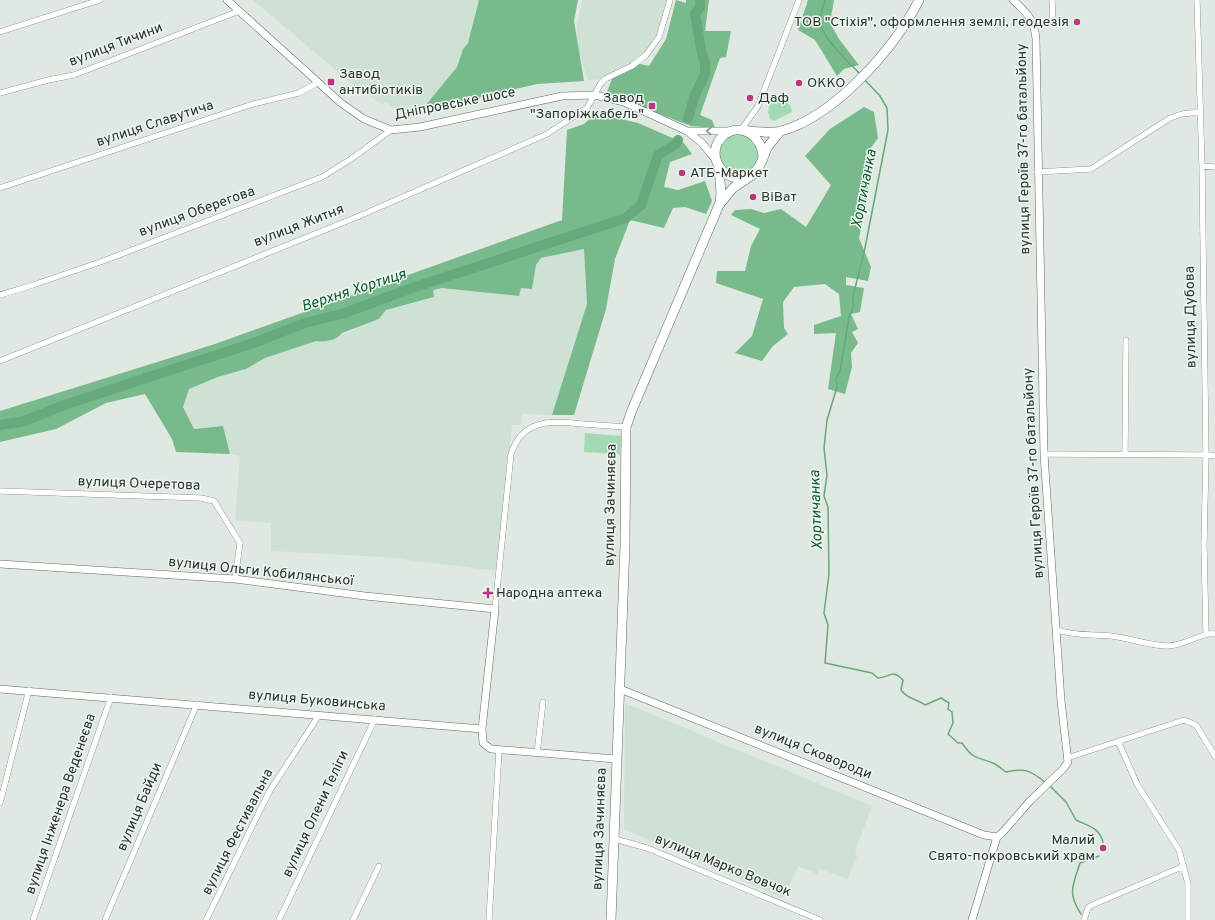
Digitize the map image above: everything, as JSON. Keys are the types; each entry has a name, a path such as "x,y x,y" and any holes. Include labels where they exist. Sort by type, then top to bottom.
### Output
{"main road":[{"path":"720,205 733,188 752,175 759,168 768,147 780,131 821,111 854,85 868,71 894,41 909,20 919,0"},
{"path":"720,205 721,193 717,164 717,145 723,136 731,131 741,130 780,131"},
{"path":"741,130 751,133 758,140 762,149 763,159"},
{"path":"717,164 731,177 742,178 752,175"},
{"name":"вулиця Зачиняєва","path":"611,920 625,544 626,427 720,205"}],"street":[{"path":"0,32 96,0"},
{"name":"Дніпровське шосе","path":"227,0 351,111 364,119 391,130 420,127 562,96 595,95 624,102 687,131 702,143 717,164"},
{"name":"вулиця Житня","path":"0,361 357,217 547,134 584,111 605,79 632,66 652,48 664,25 670,0"},
{"path":"741,130 758,106 799,0"},
{"name":"вулиця Героїв 37-го батальйону","path":"1014,0 1030,16 1034,24 1044,454 1061,701 1067,758"},
{"path":"1052,0 1053,23"},
{"name":"вулиця Дубова","path":"1197,0 1202,166 1206,455 1204,545 1206,634"},
{"name":"вулиця Тичини","path":"0,93 48,80 74,75 239,11"},
{"path":"0,27 7,30"},
{"name":"вулиця Славутича","path":"0,188 253,104 299,93 317,82"},
{"path":"1037,172 1091,169 1170,118 1182,114 1200,112"},
{"name":"вулиця Оберегова","path":"0,295 106,260 165,235 270,198 322,177 351,159 391,130"},
{"path":"687,131 731,131"},
{"path":"1202,166 1215,167"},
{"path":"1126,340 1126,454"},
{"path":"616,759 499,750 486,746 482,739 482,729 511,454 521,436 538,424 556,421 626,427"},
{"path":"1044,454 1215,456"},
{"name":"вулиця Очеретова","path":"0,491 201,498 214,501 240,543 234,579"},
{"name":"вулиця Ольги Кобилянської","path":"0,564 234,579 365,596 495,609"},
{"path":"1057,630 1082,636 1111,636 1168,646 1193,640 1206,634 1215,634"},
{"name":"вулиця Буковинська","path":"0,689 29,690 482,729"},
{"name":"вулиця Сковороди","path":"620,689 984,835 997,837"},
{"path":"0,803 29,690"},
{"name":"вулиця Інженера Веденеєва","path":"33,920 111,697"},
{"path":"537,752 543,702"},
{"name":"вулиця Байди","path":"105,920 197,704"},
{"name":"вулиця Фестивальна","path":"206,920 269,792 319,715"},
{"name":"вулиця Олени Теліги","path":"279,920 375,719"},
{"path":"972,920 997,837 1067,765 1067,758 1179,721 1188,720 1198,727 1215,756"},
{"path":"1118,741 1137,784 1179,850 1188,884 1188,920"},
{"path":"489,920 499,750"},
{"name":"вулиця Марко Вовчок","path":"615,839 647,848 820,920"},
{"path":"353,920 380,866"},
{"path":"1084,920 1088,908 1092,905 1184,866"}],"shaded area":[{"path":"253,0 479,0 468,43 463,49 457,67 425,106 422,104 411,119 385,102 383,105 367,94 366,96"},
{"path":"582,0 670,0 663,25 646,55 605,79 588,80 577,47 577,27"},
{"path":"584,249 587,304 552,415 522,414 521,425 512,425 497,571 384,557 271,551 271,523 235,520 240,456 230,454 223,426 194,429 183,407 189,389 218,377 246,369 265,358 316,341 322,343 379,319 386,310 433,298 432,290 442,288 532,288 536,265 541,258"},
{"path":"625,703 872,806 855,851 857,857 847,879 820,869 817,874 798,866 783,898 624,829"}],"green space":[{"path":"479,0 578,0 574,21 584,81 537,84 443,106 425,106 457,67 463,49 468,43"},
{"path":"676,0 686,3 686,0 709,0 705,31 731,31 726,57 720,58 700,115 712,120 715,128 691,126 606,94 614,74 636,63 649,66 666,39"},
{"path":"808,0 834,0 830,23 839,39 859,65 844,69 837,76 815,40 798,30"},
{"path":"775,96 786,101 792,112 774,121 770,119 768,112 771,98"},
{"path":"864,107 874,112 878,138 870,149 867,198 859,238 871,267 868,281 846,277 846,285 864,288 860,312 851,314 858,329 852,332 858,343 851,353 852,367 845,394 828,389 836,333 814,334 814,325 841,316 839,294 825,284 794,287 783,302 784,328 788,334 773,346 762,361 735,353 752,336 763,299 716,283 717,271 745,271 751,246 760,229 731,215 735,210 751,209 764,213 781,209 806,227 831,185 805,156 830,129"},
{"path":"596,113 638,123 684,143 692,154 670,162 664,187 678,190 705,181 712,201 706,214 685,207 673,208 664,228 630,220 615,259 606,309 574,415 552,415 587,304 584,249 541,258 536,265 532,289 521,288 519,296 442,288 433,290 434,297 386,310 379,319 342,333 334,339 319,342 316,341 265,358 246,369 218,377 189,389 183,407 194,429 223,426 230,454 176,452 172,439 145,394 106,403 56,429 0,442 0,411 215,344 562,220 567,130 584,124"},
{"path":"739,134 747,136 753,140 757,146 759,154 757,162 753,168 747,172 739,174 731,172 725,168 721,162 719,154 721,146 725,140 731,136"},
{"path":"585,433 621,436 620,454 584,452"}],"waterway":[{"name":"Верхня Хортиця","path":"689,116 688,118 695,95 705,74 705,62 702,54 695,14 700,7 700,0"},
{"name":"Хортичанка","path":"825,0 820,18 820,25 835,48 860,74"},
{"name":"Хортичанка","path":"864,79 880,96 887,108 888,130 864,253 853,296 853,308 849,318 840,371 836,379 837,387 827,420 824,448 827,475 824,496 828,507 829,574 824,613 828,625 825,663 872,673 878,678 891,674 899,676 903,680 901,690 909,697 925,705 941,698 949,703 948,709 952,712 953,723 948,734 958,743 962,743 972,755 993,763 1006,772 1018,770 1028,771 1046,783"},
{"name":"Верхня Хортиця","path":"0,425 25,421 64,405 253,343 305,323 345,313 412,288 626,218 641,205 658,155 676,144 678,140"},
{"name":"Хортичанка","path":"1049,785 1066,802 1076,820 1096,830 1103,842"},
{"name":"Хортичанка","path":"1081,914 1074,900 1073,894 1075,877 1080,863 1099,856"}],"place":[{"name":"ТОВ \"Стіхія\", оформлення землі, геодезія","path":"1077,22"},
{"name":"Завод антибіотиків","path":"331,82"},
{"name":"ОККО","path":"799,83"},
{"name":"Даф","path":"750,98"},
{"name":"Завод \"Запоріжкабель\"","path":"652,106"},
{"name":"АТБ-Маркет","path":"682,173"},
{"name":"ВіВат","path":"753,197"},
{"name":"Народна аптека","path":"488,593"},
{"name":"Малий Свято-покровський храм","path":"1103,848"}]}
